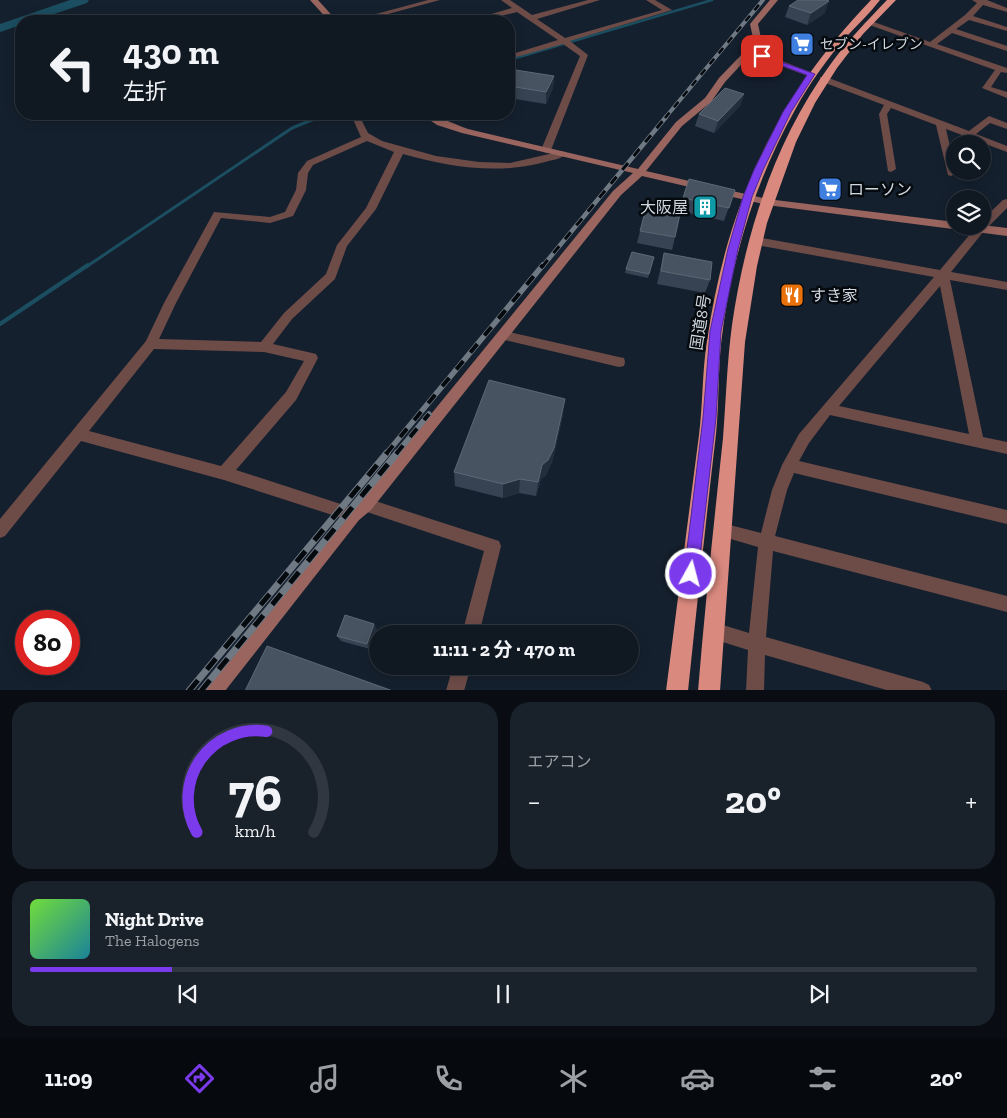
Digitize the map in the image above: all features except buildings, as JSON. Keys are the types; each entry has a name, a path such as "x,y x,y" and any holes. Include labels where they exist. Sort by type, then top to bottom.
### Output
{"highway":[{"name":"国道8号","path":"677,690 709,418 715,331 733,249 747,197 787,112 811,74 832,46 876,0"},
{"path":"709,690 742,311 770,190 804,112 823,79 868,23 892,0"}],"street":[{"path":"316,0 328,15"},
{"path":"376,15 436,0"},
{"path":"505,0 584,55 546,150"},
{"path":"554,0 567,8"},
{"path":"531,18 596,0"},
{"path":"515,55 668,10 650,0"},
{"path":"213,690 616,193 639,173 678,124 708,100 722,80 749,51 757,38 754,24 774,0"},
{"path":"931,45 968,17 980,0 1007,10"},
{"path":"495,15 518,9"},
{"path":"968,17 1007,29"},
{"path":"868,23 1003,69 986,88 1007,95"},
{"path":"951,30 1007,49"},
{"path":"749,51 811,74"},
{"path":"823,79 970,135 989,119 1007,126"},
{"path":"889,105 883,114 891,169"},
{"path":"357,120 361,129 368,137 400,150 470,165 509,166 562,154"},
{"path":"435,120 465,131 767,202 946,225"},
{"path":"940,124 946,151"},
{"path":"0,531 151,344 170,303 218,214 270,220 289,214 301,190 303,173 310,163 368,137"},
{"path":"991,143 1007,149"},
{"path":"264,347 288,316 331,276 342,245 372,209 400,150"},
{"path":"991,218 1007,202"},
{"path":"991,230 1007,232"},
{"path":"755,690 766,542 789,465 800,444 828,409 975,235"},
{"path":"757,241 1007,286"},
{"path":"943,274 977,441"},
{"path":"505,336 619,362"},
{"path":"151,344 264,347 312,358 291,396 224,473"},
{"path":"828,409 1007,448"},
{"path":"78,434 493,546 472,625"},
{"path":"789,465 1007,517"},
{"path":"722,530 1007,604"},
{"path":"714,631 923,690"},
{"path":"455,690 459,675"}],"waterway":[{"path":"39,15 83,0"},
{"path":"515,58 712,0"},
{"path":"0,28 15,23"},
{"path":"86,267 292,128 312,120"},
{"path":"0,324 88,265"}],"railway":[{"path":"665,118 763,0"},
{"path":"542,267 666,117"},
{"path":"386,454 543,265"},
{"path":"396,454 429,414"},
{"path":"190,690 387,453"},
{"path":"202,690 397,453"}],"place":[{"name":"セブン-イレブン","path":"802,44"},
{"name":"ローソン","path":"830,189"},
{"name":"大阪屋","path":"705,207"},
{"name":"すき家","path":"792,295"}],"route":[{"path":"691,574 709,418 715,331 733,249 747,197 759,170 787,112 811,74 762,56"}]}
